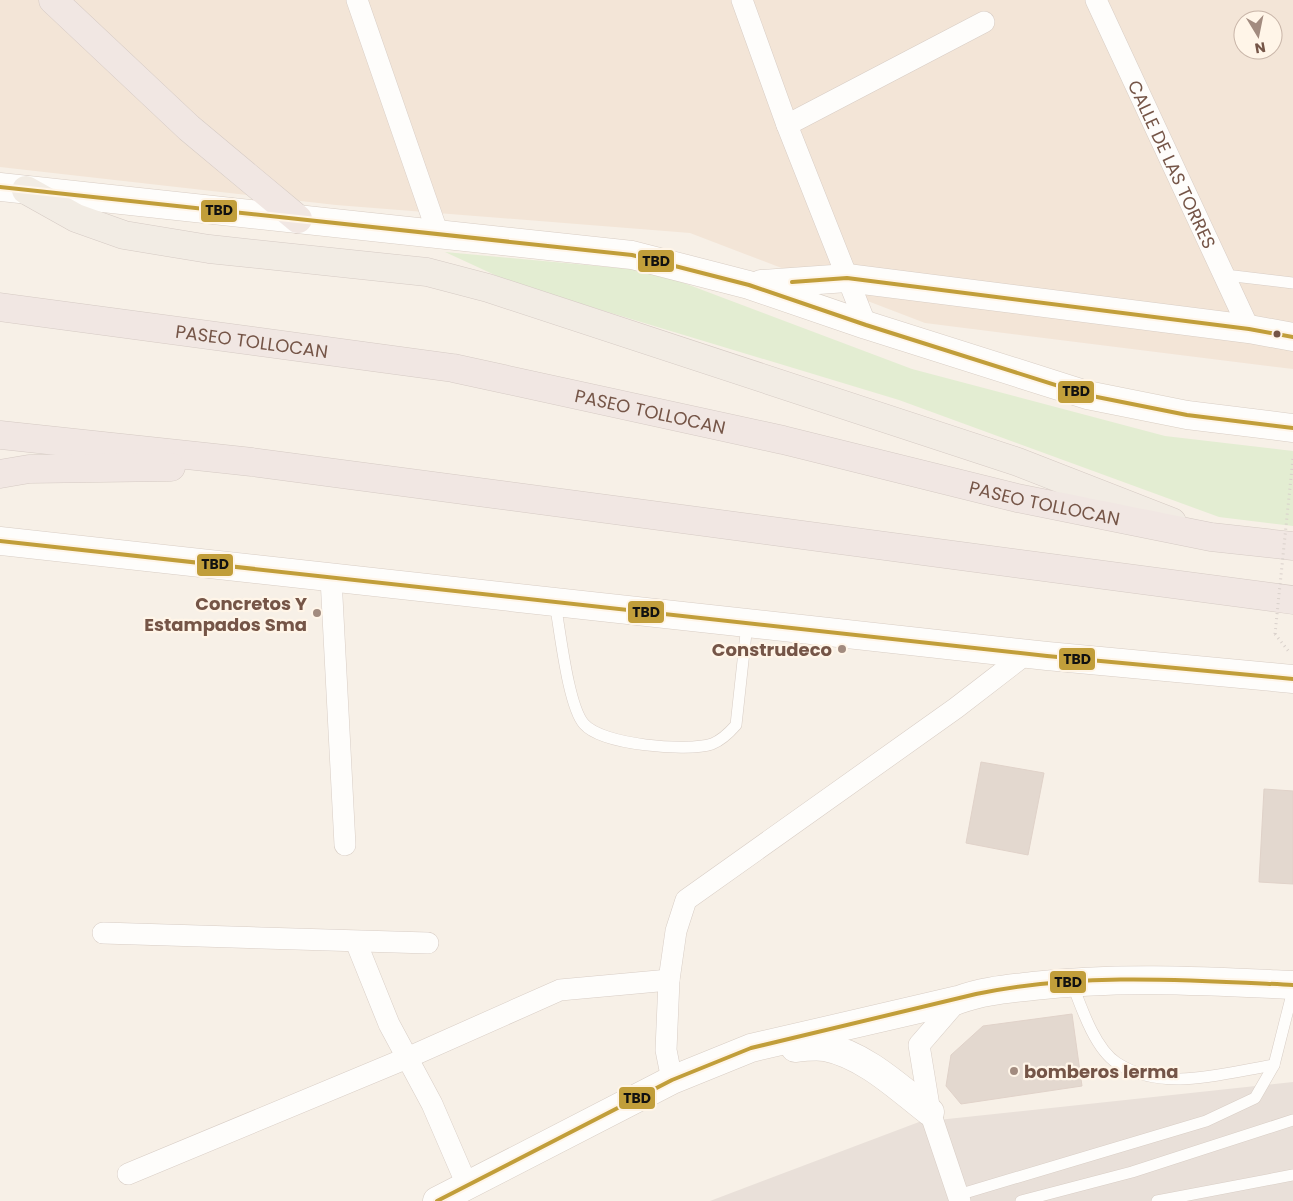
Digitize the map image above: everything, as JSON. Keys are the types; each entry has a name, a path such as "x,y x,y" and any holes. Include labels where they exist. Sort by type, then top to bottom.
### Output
{"highway":[{"path":"53,0 189,128 298,219"},
{"name":"PASEO TOLLOCAN","path":"0,307 452,368 783,440 1018,498 1211,537 1293,546"},
{"path":"0,435 252,462 1293,600"},
{"path":"0,474 29,469 134,469 252,462"}],"main road":[{"path":"13,189 632,255 749,285 866,325 1087,394 1187,415 1293,428"},
{"path":"13,189 76,218 124,235 209,249 428,272 488,288 1018,462 1211,537"},
{"path":"749,285 847,278 1249,329 1293,337"},
{"path":"0,541 1026,654 1293,679"},
{"path":"438,1201 672,1080 750,1048 958,1000 977,993 1071,982 1148,978 1293,985"},
{"path":"750,1048 825,1047 850,1056 891,1081 930,1112"}],"street":[{"path":"357,0 438,234"},
{"path":"742,0 787,125 866,325"},
{"name":"CALLE DE LAS TORRES","path":"1096,0 1249,329"},
{"path":"787,125 984,22"},
{"path":"331,578 345,845"},
{"path":"672,1080 666,1050 669,980 676,931 686,900 956,708 1026,654"},
{"path":"104,932 428,943"},
{"path":"356,942 389,1024 432,1104 467,1185"},
{"path":"128,1174 407,1058 560,990 669,980"},
{"path":"958,1000 919,1045 930,1112 959,1198"}],"lane":[{"path":"1234,276 1293,283"},
{"path":"555,603 574,705 584,724 600,735 640,745 700,747 725,737 736,725 747,624"},
{"path":"1071,982 1085,1017 1099,1043 1116,1062 1146,1075 1176,1080 1274,1065"},
{"path":"959,1198 1206,1121 1255,1098 1274,1065 1293,990"},
{"path":"1021,1201 1132,1172 1293,1120"},
{"path":"1157,1201 1293,1175"}],"path":[{"path":"1293,458 1275,634 1293,656"}],"shaded area":[{"path":"0,0 1293,0 1293,369 925,323 690,233 336,205 0,167"},
{"path":"1293,1082 1293,1201 710,1201 919,1122"}],"green space":[{"path":"445,252 652,271 912,369 1165,436 1293,451 1293,526 1219,517 899,400 512,283"}],"building":[{"path":"981,762 1044,773 1028,855 966,843"},
{"path":"1264,789 1293,791 1293,884 1259,882"},
{"name":"bomberos lerma","path":"1072,1014 1082,1086 961,1104 946,1086 951,1055 983,1026"}],"transit line":[{"name":"TBD","path":"0,187 632,255 749,285 866,325 1087,395 1187,415 1293,428"},
{"name":"TBD","path":"792,282 847,278 1249,329 1293,337"},
{"name":"TBD","path":"0,541 1047,656 1293,679"},
{"name":"TBD","path":"437,1201 672,1080 751,1048 976,994 1015,987 1094,980 1134,979 1293,985"}],"place":[{"name":"Concretos Y Estampados Sma","path":"317,613"},
{"name":"Construdeco","path":"842,649"},
{"name":"bomberos lerma","path":"1014,1071"}]}
